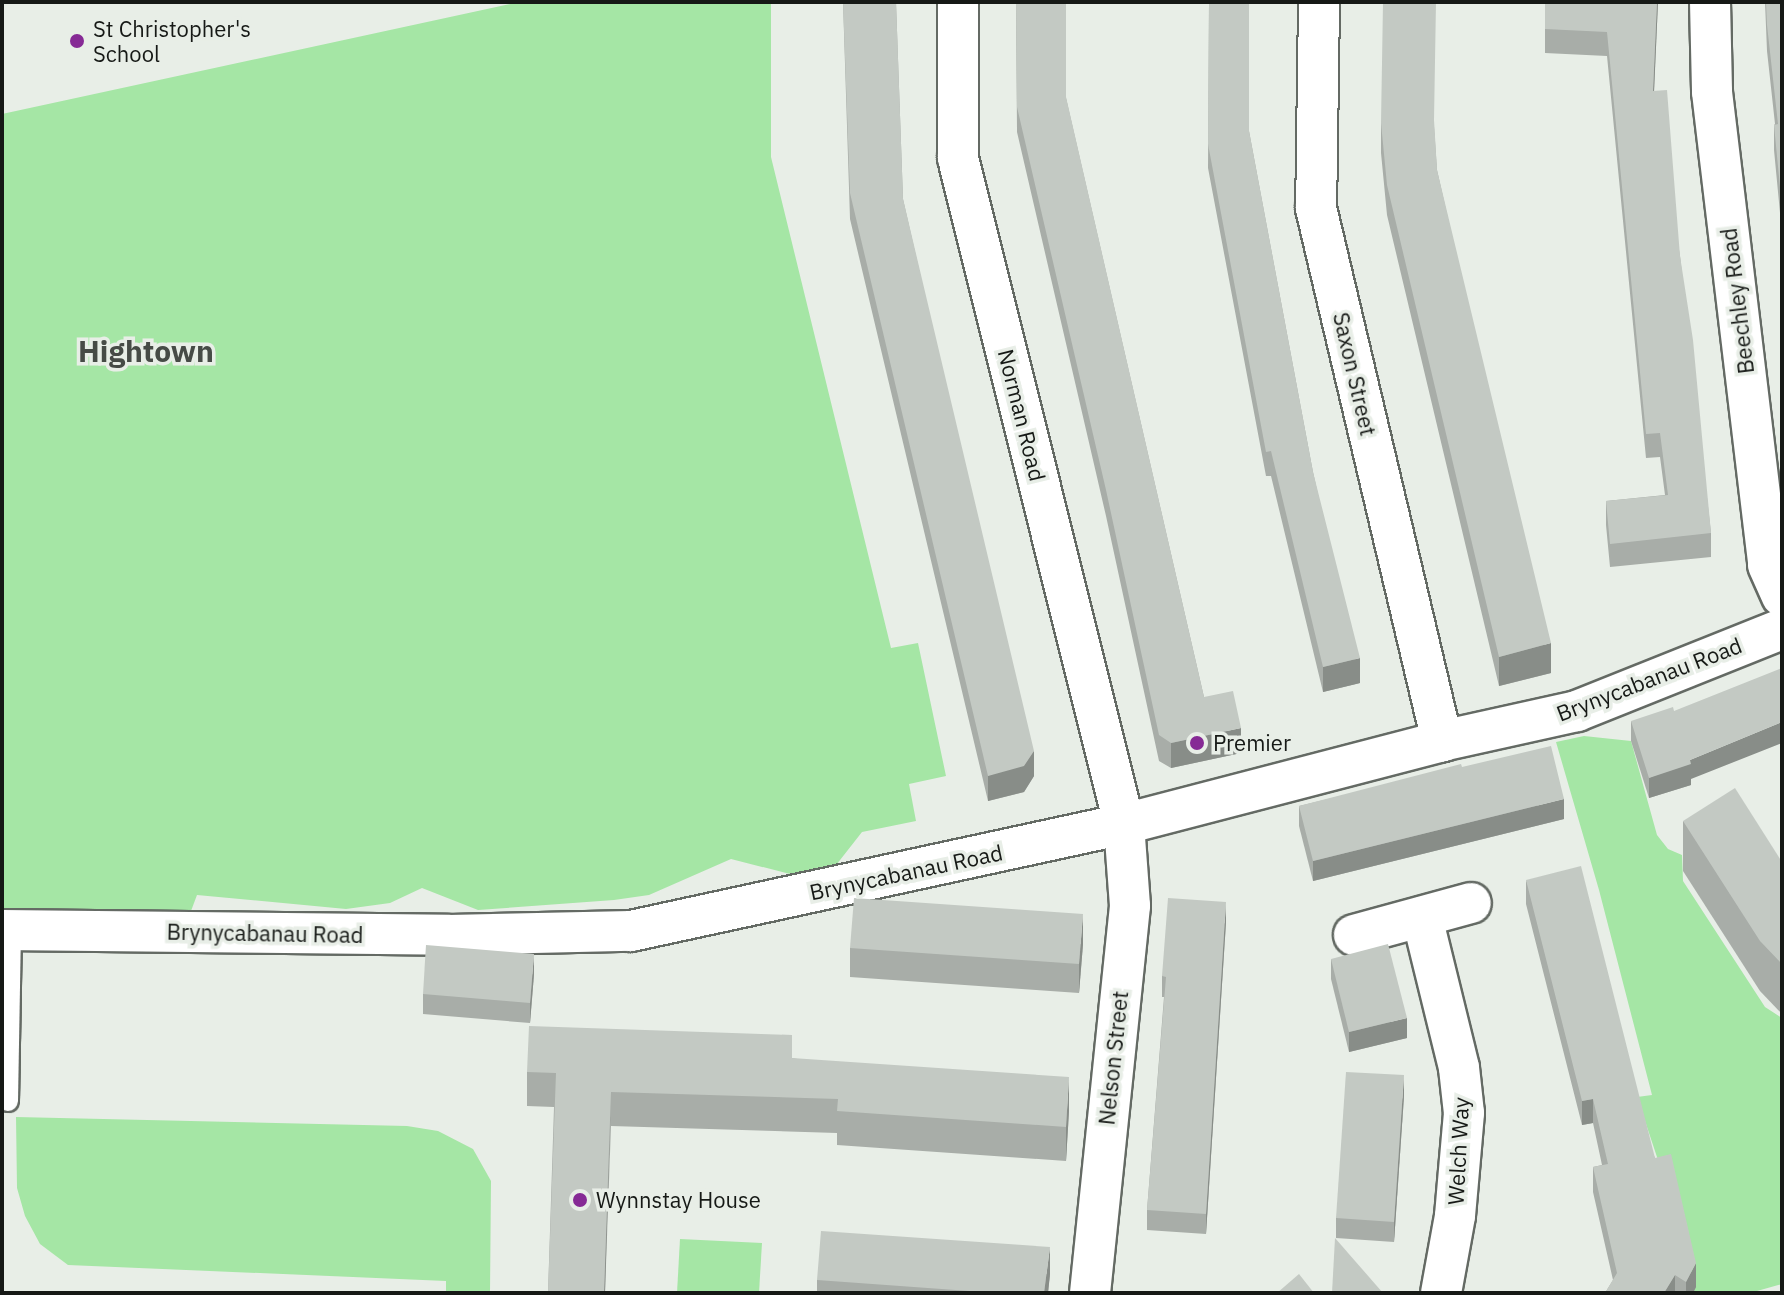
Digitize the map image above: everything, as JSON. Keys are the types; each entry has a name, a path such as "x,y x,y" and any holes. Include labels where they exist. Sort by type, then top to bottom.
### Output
{"street":[{"name":"Norman Road","path":"958,2 958,158 1124,824"},
{"name":"Saxon Street","path":"1319,2 1316,208 1442,741"},
{"name":"Beechley Road","path":"1710,2 1712,92 1768,565 1782,596"},
{"name":"Brynycabanau Road","path":"6,930 449,935 631,931 1124,824 1442,741 1577,711 1782,629"},
{"name":"Nelson Street","path":"1090,1293 1130,906 1124,824"},
{"path":"1354,935 1471,903"},
{"name":"Welch Way","path":"1422,917 1459,1068 1464,1113 1455,1216 1441,1293"}],"lane":[{"path":"6,930 8,1101"}],"green space":[{"path":"519,2 771,2 771,157 891,648 918,643 946,776 909,784 916,821 862,832 833,869 794,875 731,859 649,895 614,900 478,910 422,888 390,903 346,909 197,895 191,911 2,919 2,114"},
{"path":"1584,736 1631,741 1657,835 1668,849 1682,855 1683,881 1765,1007 1782,1018 1782,1284 1750,1293 1681,1293 1658,1160 1637,1097 1652,1095 1599,890 1556,742"},
{"path":"16,1117 407,1126 438,1131 473,1149 491,1181 490,1293 446,1293 446,1281 68,1265 40,1244 25,1216 17,1188"},
{"path":"680,1239 762,1243 759,1293 677,1293"}],"building":[{"path":"843,2 896,2 903,199 1034,751 1024,766 988,776 850,193"},
{"path":"1016,2 1066,2 1066,97 1204,697 1233,691 1241,728 1171,743 1159,735 1017,107"},
{"path":"1209,2 1249,2 1249,131 1313,472 1360,658 1323,667 1271,451 1266,452 1208,144"},
{"path":"1383,2 1436,2 1434,120 1437,170 1551,643 1499,657 1387,185 1381,123"},
{"path":"1545,2 1657,2 1653,91 1667,90 1680,256 1693,340 1711,533 1610,544 1606,501 1668,495 1660,433 1646,434 1607,32 1545,29"},
{"path":"1766,2 1782,2 1782,208 1774,125 1778,124"},
{"path":"1782,668 1782,722 1690,760 1691,764 1649,778 1631,721 1673,707 1674,711"},
{"path":"1551,746 1564,799 1313,861 1299,806 1461,764 1462,767"},
{"path":"1735,788 1782,862 1782,964 1760,941 1683,821"},
{"path":"1581,866 1655,1158 1671,1154 1696,1263 1686,1282 1675,1275 1664,1293 1605,1293 1617,1273 1593,1167 1608,1164 1593,1099 1582,1101 1526,880"},
{"path":"854,898 1083,914 1079,964 850,948"},
{"path":"1168,898 1226,902 1206,1214 1147,1210 1166,977 1162,976"},
{"path":"1388,944 1407,1018 1349,1032 1331,959"},
{"path":"426,945 534,954 530,1003 423,994"},
{"path":"529,1026 792,1035 792,1058 1069,1077 1066,1127 837,1111 838,1099 611,1092 604,1293 548,1293 556,1073 527,1072"},
{"path":"1346,1072 1404,1075 1394,1222 1336,1218"},
{"path":"821,1231 1050,1247 1044,1293 983,1293 817,1280"},
{"path":"1335,1238 1383,1293 1332,1293"},
{"path":"1299,1274 1314,1293 1277,1293"}],"place":[{"name":"St Christopher's School","path":"77,41"},
{"name":"Premier","path":"1197,743"},
{"name":"Wynnstay House","path":"580,1200"}],"district":[{"name":"Hightown","path":"146,351"}]}
